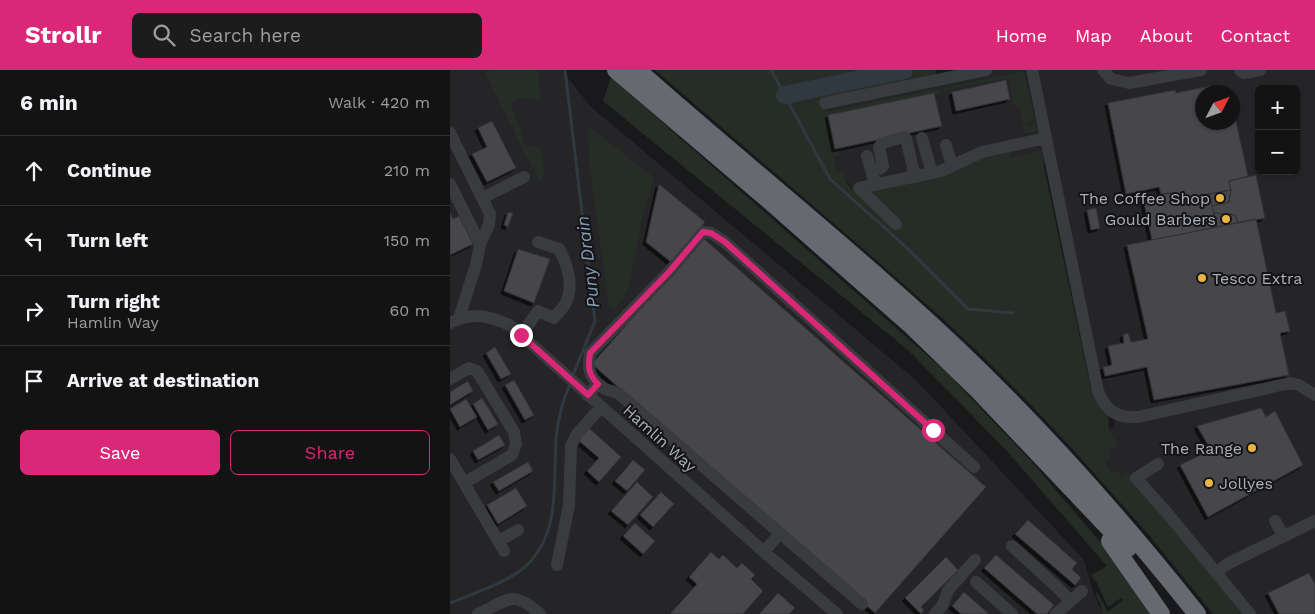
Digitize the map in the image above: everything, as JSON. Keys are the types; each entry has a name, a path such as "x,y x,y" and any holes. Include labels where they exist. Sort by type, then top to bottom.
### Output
{"highway":[{"path":"616,70 638,77 905,301 1015,407 1082,478 1197,614"},
{"path":"638,77 771,202 912,326 978,390 1142,562"},
{"path":"1077,495 1161,614"},
{"path":"1112,514 1142,562 1181,614"}],"street":[{"path":"825,103 986,70"},
{"path":"1032,70 1098,390 1102,401 1108,409 1126,418 1138,417 1290,383 1299,385 1315,395"},
{"path":"1103,70 1111,79 1129,84 1201,70"},
{"path":"1240,70 1244,73 1260,70"},
{"path":"450,136 490,214 489,225 480,244 476,265 454,321"},
{"path":"872,171 883,166 879,147 882,143 904,137 910,150 915,177"},
{"path":"922,138 932,173"},
{"path":"896,224 859,188 941,171 982,152 1046,138"},
{"path":"946,145 952,166"},
{"path":"867,156 876,184"},
{"path":"482,198 524,177"},
{"path":"450,184 480,244"},
{"path":"862,604 618,393 605,389 598,384 590,375 588,364 590,353 669,272 703,232 711,233 725,242 974,467"},
{"path":"521,335 538,311 554,318 565,305 570,289 568,264 559,248 538,242"},
{"name":"Hamlin Way","path":"454,321 478,316 496,318 511,326 663,463 837,614"},
{"path":"450,379 469,368 477,371 514,432 516,444 512,455 464,483"},
{"path":"588,395 598,384"},
{"path":"557,565 569,505 571,446 577,434 600,407"},
{"path":"663,463 679,446"},
{"path":"450,459 502,546 518,530"},
{"path":"1158,464 1136,478 1217,572 1250,614"},
{"path":"1275,521 1283,536"},
{"path":"1217,572 1228,564 1315,521"},
{"path":"764,552 780,534"},
{"path":"1012,546 1070,601"},
{"path":"935,614 942,606 949,589 974,560"},
{"path":"976,582 1012,614"},
{"path":"1056,614 1082,591"},
{"path":"478,614 515,598 528,603 540,614"}],"shaded area":[{"path":"450,70 562,70 590,106 917,381 1084,560 1093,591 1103,614 450,614"},
{"path":"491,70 538,70 541,98 539,100 519,99 511,106 520,127 524,145 529,147 537,145 540,148 543,161 543,179 539,181 485,73"},
{"path":"655,70 938,70 935,71 936,75 824,99 827,112 940,88 942,94 935,95 934,93 828,115 835,149 838,148 840,155 833,156 837,173 843,172 846,183 895,230 903,222 870,192 983,157 1010,151 1011,158 1036,152 1035,149 1041,153 1091,389 1108,414 1109,429 1118,446 1108,451 1111,458 1105,461 1111,473 1118,470 1121,476 1127,473 1125,466 1133,481 1233,600 1233,604 1241,614 1213,614 1149,535 1077,454 979,353 875,259"},
{"path":"994,70 1025,70 1046,164 877,194 903,223 895,230 831,167 799,100"},
{"path":"1032,70 1315,70 1315,614 1240,614 1135,499 1070,437 1113,428 1116,415 1108,409"},
{"path":"1024,71 1035,120 1028,122 1028,125 1035,124 1037,131 1025,134 1019,106 1014,106 1008,78 944,91 943,88"},
{"path":"611,77 946,372 1032,462 1107,550 1152,614 1103,614 1096,595 1097,592 1108,612 1123,600 1121,598 1108,607 1097,583 1091,575 1107,566 1006,450 908,350 603,101"},
{"path":"588,126 655,178 644,211 628,290 616,309 609,307 589,163"}],"building":[{"path":"1006,80 1010,99 956,111 952,92"},
{"path":"1195,89 1195,130 1238,130 1248,176 1229,181 1231,190 1173,200 1171,193 1161,194 1159,187 1126,194 1108,103 1175,90 1176,93"},
{"path":"934,93 942,126 835,149 828,115"},
{"path":"492,121 516,168 487,182 472,154 487,147 478,128"},
{"path":"1256,175 1265,218 1238,223 1235,215 1214,213 1212,206 1229,202 1231,190 1229,181"},
{"path":"659,184 705,222 671,262 646,242"},
{"name":"The Coffee Shop","path":"1231,190 1229,202 1212,206 1209,194"},
{"path":"1171,193 1173,200 1209,194 1217,227 1152,240 1143,198"},
{"path":"1096,208 1100,228 1091,230 1087,210"},
{"path":"508,212 513,213 508,227 504,225"},
{"path":"450,213 453,219 459,216 473,244 450,255"},
{"name":"Gould Barbers","path":"1214,213 1235,215 1238,223 1217,227"},
{"name":"Tesco Extra","path":"1256,219 1276,313 1285,311 1290,331 1280,333 1289,375 1154,400 1147,367 1105,376 1103,367 1112,365 1108,346 1124,343 1123,335 1128,333 1131,342 1148,339 1127,245"},
{"path":"703,238 986,487 875,613 592,364"},
{"path":"518,249 550,259 534,303 504,291"},
{"path":"495,347 511,374 501,379 486,353"},
{"path":"514,380 534,415 525,420 505,385"},
{"path":"468,381 473,391 450,405 450,392"},
{"path":"482,398 498,424 488,430 473,404"},
{"path":"466,399 477,417 460,427 450,409"},
{"path":"1261,408 1266,417 1275,411 1303,465 1208,517 1180,465 1211,450 1197,426"},
{"path":"589,428 621,457 599,482 587,471 599,458 578,440"},
{"path":"499,435 505,445 478,460 473,451"},
{"path":"633,460 645,470 627,491 615,481"},
{"path":"528,462 533,471 499,491 493,482"},
{"path":"637,482 653,497 628,525 611,511"},
{"path":"516,488 527,506 498,524 487,505"},
{"path":"661,492 674,504 653,527 640,515"},
{"path":"1028,520 1077,563 1072,569 1081,578 1075,585 1015,534"},
{"path":"635,523 655,541 643,554 623,536"},
{"path":"711,552 719,559 723,555 737,568 742,563 755,575 751,579 763,591 743,614 670,614 697,584 689,577"},
{"path":"996,555 1054,605 1047,614 1037,614 984,568"},
{"path":"946,557 958,570 921,607 924,610 921,614 905,598"},
{"path":"1309,573 1315,584 1315,614 1279,614 1268,593"},
{"path":"964,592 989,614 961,614 952,606"},
{"path":"778,593 795,608 789,614 759,614"}],"waterway":[{"name":"Puny Drain","path":"565,70 595,321 573,375"},
{"path":"771,70 830,179 906,247 968,309 1013,313"},
{"path":"785,95 904,70"},
{"name":"Puny Drain","path":"450,603 509,578 526,566 537,553 550,523 553,507 556,439 559,418 570,384"}],"place":[{"name":"The Coffee Shop","path":"1220,198"},
{"name":"Gould Barbers","path":"1226,219"},
{"name":"Tesco Extra","path":"1202,278"},
{"name":"The Range","path":"1252,448"},
{"name":"Jollyes","path":"1209,483"}],"route":[{"path":"521,335 588,395 598,384 590,375 588,364 590,353 669,272 703,232 711,233 725,242 933,430"}]}
